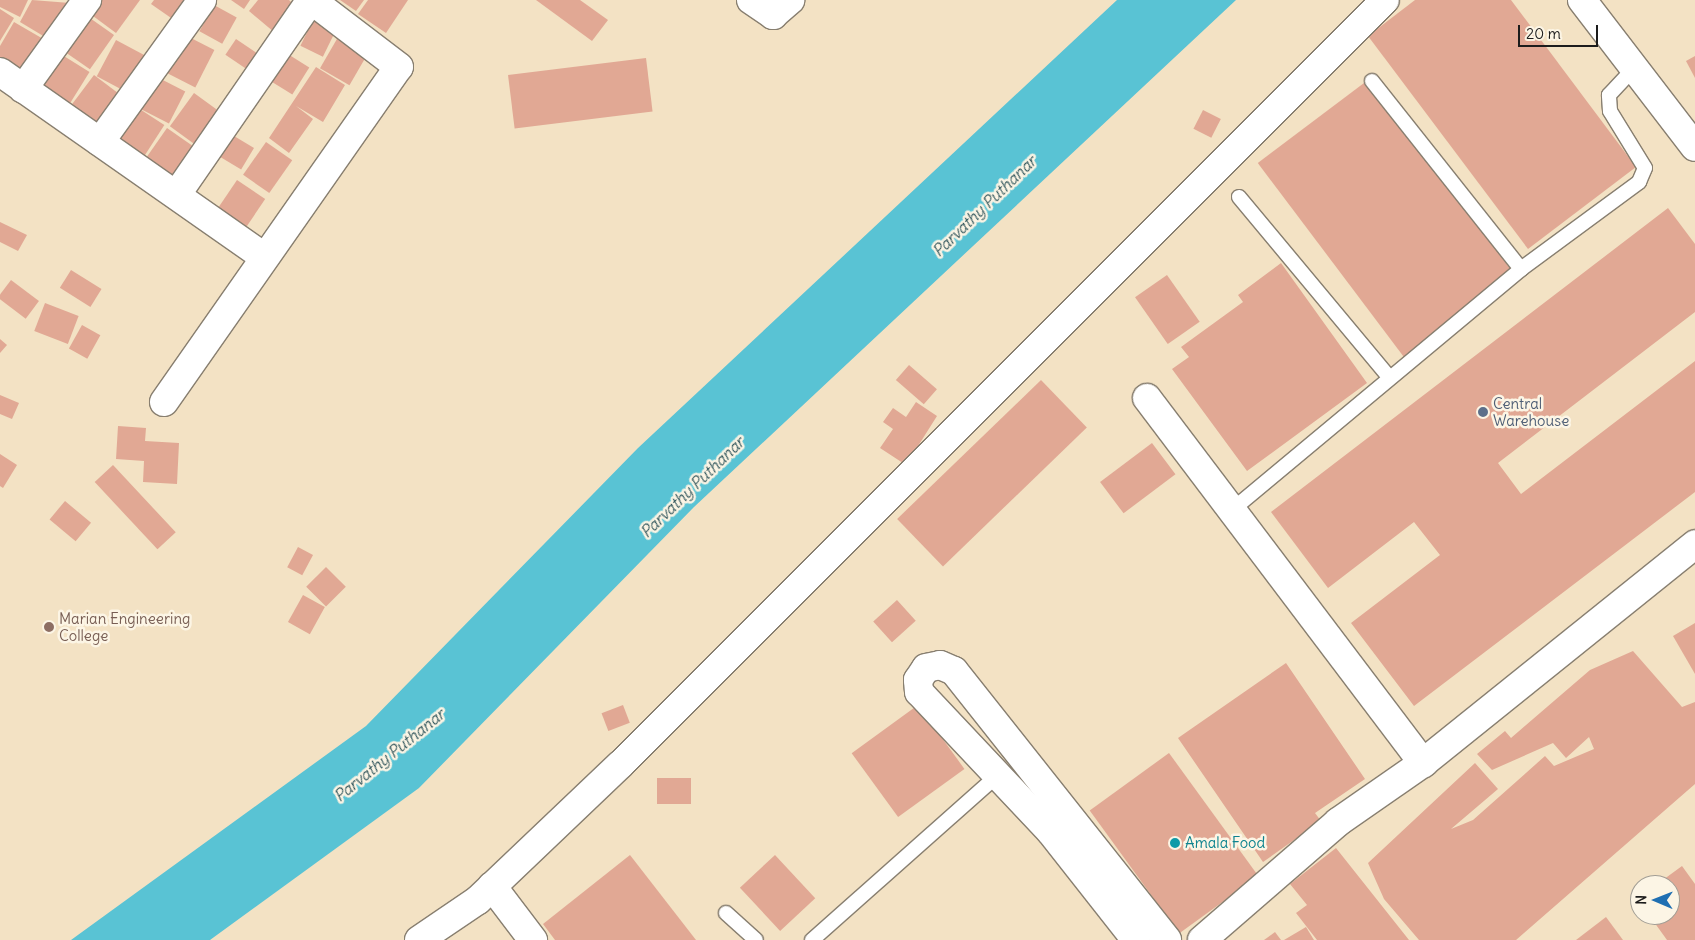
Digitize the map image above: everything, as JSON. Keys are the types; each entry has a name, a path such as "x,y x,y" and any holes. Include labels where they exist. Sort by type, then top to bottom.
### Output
{"street":[{"path":"23,89 87,0"},
{"path":"100,142 202,0"},
{"path":"164,402 398,67 311,0 177,194"},
{"path":"751,0 773,15 790,0"},
{"path":"419,940 492,886 621,764 1385,0"},
{"path":"1582,0 1695,147"},
{"path":"0,72 177,194 264,257"},
{"path":"1147,398 1423,763"},
{"path":"1202,940 1338,822 1423,763 1695,544"},
{"path":"1136,940 1000,773 918,692 918,680 926,668 940,665 954,671 1167,940"},
{"path":"492,886 533,940"}],"lane":[{"path":"1232,510 1389,377 1521,269 1644,175 1642,162 1610,111 1609,95 1634,68"},
{"path":"1372,82 1521,269"},
{"path":"1239,197 1389,377"},
{"path":"812,940 1000,773"},
{"path":"726,913 756,940"}],"water":[{"name":"Parvathy Puthanar","path":"1117,0 1236,0 694,507 419,788 210,940 71,940 366,726 638,448"}],"building":[{"path":"0,0 28,0 20,17 0,7"},
{"path":"32,0 70,3 50,40 20,22"},
{"path":"98,0 140,0 116,33 89,13"},
{"path":"154,0 188,0 174,20 151,4"},
{"path":"231,0 250,0 244,9"},
{"path":"258,0 289,0 296,7 274,32 249,11"},
{"path":"340,0 364,0 356,11"},
{"path":"368,0 408,0 386,33 358,14"},
{"path":"536,0 580,0 608,20 592,41"},
{"path":"1415,0 1511,0 1636,167 1528,249 1368,36"},
{"path":"214,5 237,18 222,44 199,31"},
{"path":"0,9 14,18 0,41"},
{"path":"87,16 114,35 90,69 63,50"},
{"path":"314,18 336,29 323,57 300,46"},
{"path":"14,22 45,40 24,76 0,62 0,46"},
{"path":"341,32 370,49 349,85 320,68"},
{"path":"185,35 214,50 195,87 166,72"},
{"path":"236,39 260,55 249,71 225,55"},
{"path":"116,40 146,56 127,92 97,76"},
{"path":"283,51 309,67 292,95 266,78"},
{"path":"59,53 90,72 67,109 36,89"},
{"path":"1695,56 1695,78 1686,61"},
{"path":"646,58 653,112 515,129 508,75"},
{"path":"316,67 345,85 323,122 296,106 313,119 289,153 269,138"},
{"path":"94,75 122,96 95,131 68,110"},
{"path":"155,76 185,91 169,124 139,108"},
{"path":"1368,80 1515,275 1405,358 1258,163"},
{"path":"194,93 222,113 197,146 170,126"},
{"path":"135,106 164,125 141,161 112,142"},
{"path":"1203,110 1221,119 1211,138 1193,129"},
{"path":"167,128 196,148 172,182 143,162"},
{"path":"224,130 254,148 241,169 211,151"},
{"path":"266,142 292,160 269,193 243,175"},
{"path":"237,180 265,199 242,234 214,215"},
{"name":"Central Warehouse","path":"1668,208 1695,244 1695,312 1498,463 1521,494 1695,361 1695,492 1414,706 1351,623 1440,555 1414,522 1328,588 1271,512"},
{"path":"0,222 27,235 18,251 0,242"},
{"path":"1281,263 1367,383 1247,471 1172,369 1189,357 1181,347 1243,302 1238,295"},
{"path":"71,270 102,289 90,307 60,288"},
{"path":"1167,275 1200,322 1168,344 1135,297"},
{"path":"11,280 39,301 26,319 0,299 0,295"},
{"path":"45,303 79,316 68,344 34,331"},
{"path":"82,325 100,335 87,359 69,349"},
{"path":"0,339 7,345 0,353"},
{"path":"909,365 937,389 924,404 896,380"},
{"path":"1041,380 1087,427 943,566 897,519"},
{"path":"0,395 19,403 12,419 0,414"},
{"path":"916,402 937,416 906,465 880,448 893,429 883,422 893,408 906,417"},
{"path":"118,426 146,428 145,441 179,443 177,484 143,482 144,461 116,459"},
{"path":"1152,443 1175,474 1124,513 1100,482"},
{"path":"0,454 17,465 3,488 0,486"},
{"path":"113,465 176,532 157,549 95,482"},
{"path":"65,501 91,523 76,541 50,519"},
{"path":"298,547 313,555 302,575 287,567"},
{"path":"326,567 346,587 326,607 306,587"},
{"path":"303,595 325,607 310,634 288,622"},
{"path":"897,600 916,621 892,642 873,621"},
{"path":"1695,623 1695,674 1673,636"},
{"path":"1633,651 1682,707 1695,702 1695,784 1516,940 1419,940 1384,899 1368,863 1475,763 1498,789 1451,829 1473,820 1545,756 1554,766 1594,749 1589,737 1566,758 1553,743 1492,770 1477,754 1505,731 1511,738 1590,670"},
{"path":"1286,663 1365,779 1315,813 1321,821 1263,862 1178,738"},
{"path":"623,705 630,723 608,731 602,713"},
{"path":"918,705 964,769 898,817 852,753"},
{"name":"Amala Food","path":"1169,753 1258,876 1179,934 1090,811"},
{"path":"657,778 691,778 691,804 657,804"},
{"path":"1336,848 1409,940 1317,940 1296,913 1307,905 1290,884"},
{"path":"630,855 696,940 555,940 543,924"},
{"path":"775,855 815,898 780,931 740,888"},
{"path":"1682,866 1695,884 1695,940 1667,940 1656,925 1680,925 1680,875 1670,875"},
{"path":"1606,917 1623,940 1576,940"},
{"path":"1306,927 1314,940 1284,940"},
{"path":"1275,932 1281,940 1264,940"}],"place":[{"name":"Central Warehouse","path":"1483,412"},
{"name":"Marian Engineering College","path":"49,627"},
{"name":"Amala Food","path":"1175,843"}]}
